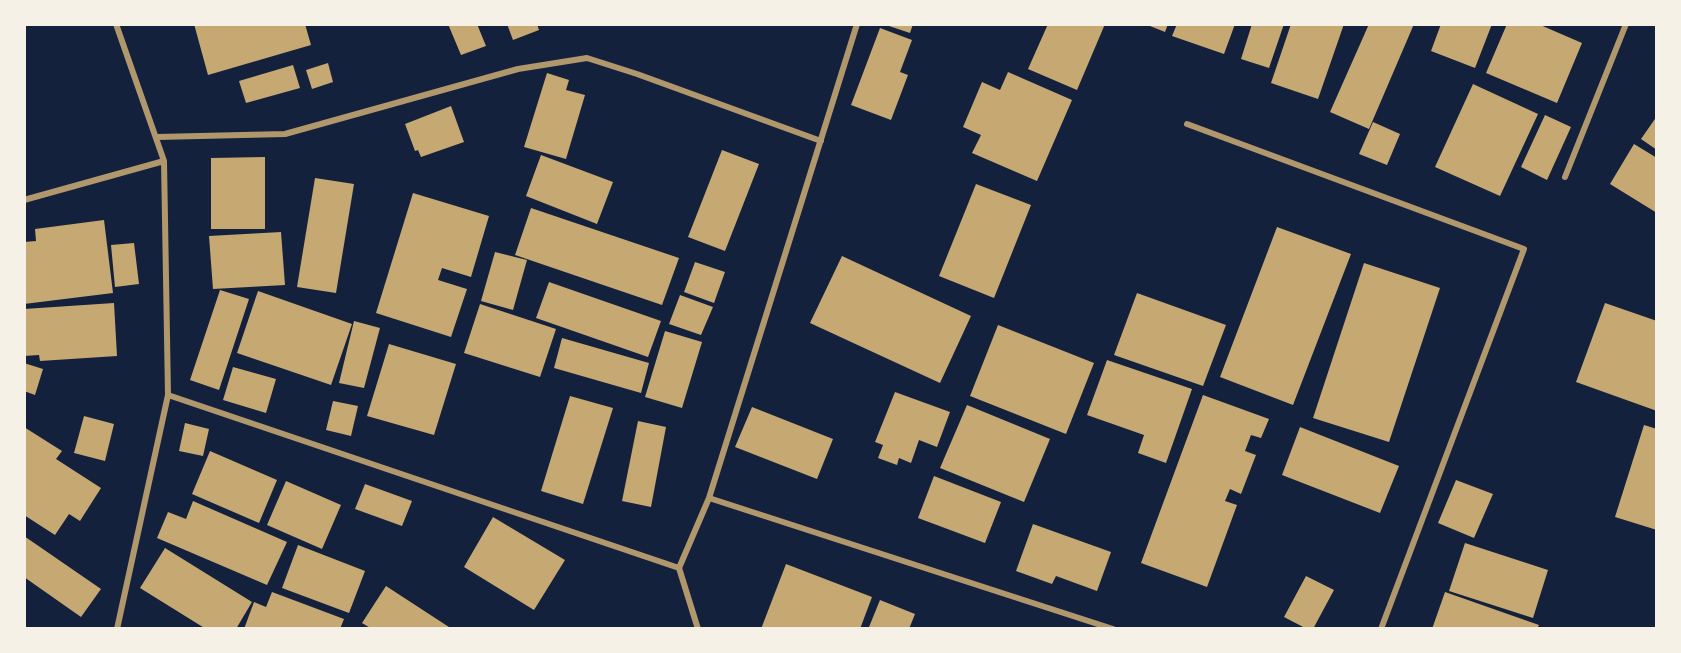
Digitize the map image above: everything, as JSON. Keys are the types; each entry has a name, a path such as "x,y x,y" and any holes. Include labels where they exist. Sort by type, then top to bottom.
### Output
{"street":[{"path":"116,24 164,161 168,395 117,629"},
{"path":"698,629 679,568 709,498 858,24"},
{"path":"1565,177 1626,24"},
{"path":"157,137 285,134 518,69 587,58 820,141"},
{"path":"1187,124 1524,249 1381,629"},
{"path":"24,200 164,161"},
{"path":"168,395 679,568"},
{"path":"709,498 1113,629"}],"building":[{"path":"194,24 305,24 311,45 208,75"},
{"path":"448,24 477,24 486,46 461,55"},
{"path":"507,24 537,24 539,30 513,40"},
{"path":"883,24 913,24 910,33"},
{"path":"1048,24 1105,24 1077,90 1028,69"},
{"path":"1145,24 1168,24 1165,32"},
{"path":"1177,24 1235,24 1224,54 1172,36"},
{"path":"1252,24 1284,24 1269,68 1241,59"},
{"path":"1291,24 1344,24 1318,99 1271,83"},
{"path":"1369,24 1414,24 1369,129 1330,112"},
{"path":"1441,24 1492,24 1475,68 1431,51"},
{"path":"1507,24 1538,24 1582,43 1557,103 1486,73"},
{"path":"880,28 912,40 900,72 908,75 891,120 851,105"},
{"path":"328,63 333,82 312,89 306,70"},
{"path":"293,65 300,88 246,103 239,81"},
{"path":"1008,72 1072,100 1037,181 972,153 981,135 963,127 982,82 1000,90"},
{"path":"547,73 569,80 566,90 585,95 566,159 524,147"},
{"path":"1473,84 1538,114 1500,196 1435,167"},
{"path":"451,106 464,142 421,157 418,150 415,151 405,124"},
{"path":"1545,115 1571,127 1547,180 1521,167"},
{"path":"1657,116 1657,150 1641,139"},
{"path":"1373,122 1400,134 1387,165 1359,154"},
{"path":"1634,144 1657,158 1657,213 1610,184"},
{"path":"722,150 759,164 725,251 688,237"},
{"path":"541,155 613,182 597,224 526,196"},
{"path":"265,157 265,229 211,229 211,158"},
{"path":"315,178 354,184 336,293 297,287"},
{"path":"976,184 1031,205 994,298 939,276"},
{"path":"413,193 489,216 471,277 442,268 438,280 467,289 451,337 376,313"},
{"path":"531,208 679,258 662,305 515,255"},
{"path":"104,220 113,293 24,304 24,242 36,241 35,229"},
{"path":"1277,227 1351,254 1293,405 1220,377"},
{"path":"281,232 285,285 213,289 209,236"},
{"path":"134,243 139,284 115,287 111,245"},
{"path":"495,252 527,260 513,310 481,301"},
{"path":"842,256 971,316 940,383 810,323"},
{"path":"695,262 725,272 714,303 684,292"},
{"path":"1364,263 1440,288 1389,442 1313,418"},
{"path":"549,282 661,321 648,357 536,318"},
{"path":"220,290 249,299 219,390 190,380"},
{"path":"258,291 352,324 331,385 237,353"},
{"path":"1137,293 1226,325 1203,386 1114,355"},
{"path":"680,295 713,307 701,335 669,324"},
{"path":"114,303 117,356 40,361 39,355 24,356 24,309"},
{"path":"1605,303 1657,321 1657,411 1576,382"},
{"path":"480,304 556,329 540,377 464,353"},
{"path":"354,321 380,328 364,388 339,383"},
{"path":"998,325 1094,363 1066,434 970,396"},
{"path":"665,331 702,342 682,408 645,397"},
{"path":"562,338 649,363 641,393 554,368"},
{"path":"389,344 456,364 434,435 367,416"},
{"path":"1107,360 1192,389 1166,463 1138,453 1144,435 1087,415"},
{"path":"24,363 43,369 35,395 24,391"},
{"path":"233,367 276,379 266,413 223,400"},
{"path":"895,392 950,412 937,447 919,440 911,463 899,458 897,465 878,458 883,445 875,442"},
{"path":"1203,395 1269,419 1261,438 1251,435 1245,451 1256,455 1241,494 1230,489 1225,501 1237,505 1207,587 1141,563"},
{"path":"570,396 613,408 583,504 541,491"},
{"path":"333,401 358,406 351,436 326,430"},
{"path":"967,405 1050,439 1024,502 940,468"},
{"path":"752,407 833,439 817,479 735,447"},
{"path":"84,416 114,424 105,461 74,453"},
{"path":"638,421 666,427 651,507 622,501"},
{"path":"185,423 209,429 203,456 179,451"},
{"path":"1644,425 1657,429 1657,530 1615,517"},
{"path":"24,427 62,451 56,459 101,488 80,521 69,514 55,535 24,515"},
{"path":"1300,427 1399,466 1380,513 1282,475"},
{"path":"210,451 277,480 259,523 192,494"},
{"path":"934,476 1001,502 985,543 918,518"},
{"path":"1456,480 1493,494 1474,538 1438,523"},
{"path":"286,481 341,505 322,549 267,525"},
{"path":"365,484 412,501 402,526 355,509"},
{"path":"193,501 287,542 267,585 157,538 168,512 186,519"},
{"path":"493,517 565,560 534,610 464,567"},
{"path":"1033,524 1111,552 1097,591 1056,576 1052,584 1016,571"},
{"path":"24,536 101,589 81,617 24,577"},
{"path":"1465,543 1548,570 1533,618 1449,591"},
{"path":"298,545 365,571 349,613 282,588"},
{"path":"165,548 252,602 236,629 206,629 140,588"},
{"path":"786,564 872,597 860,629 761,629"},
{"path":"1306,576 1334,590 1313,629 1307,629 1284,617"},
{"path":"386,586 452,629 372,629 362,623"},
{"path":"272,592 344,619 340,629 244,629 254,602 266,607"},
{"path":"1445,592 1539,625 1537,629 1432,629"},
{"path":"880,600 915,614 909,629 869,627"}]}
